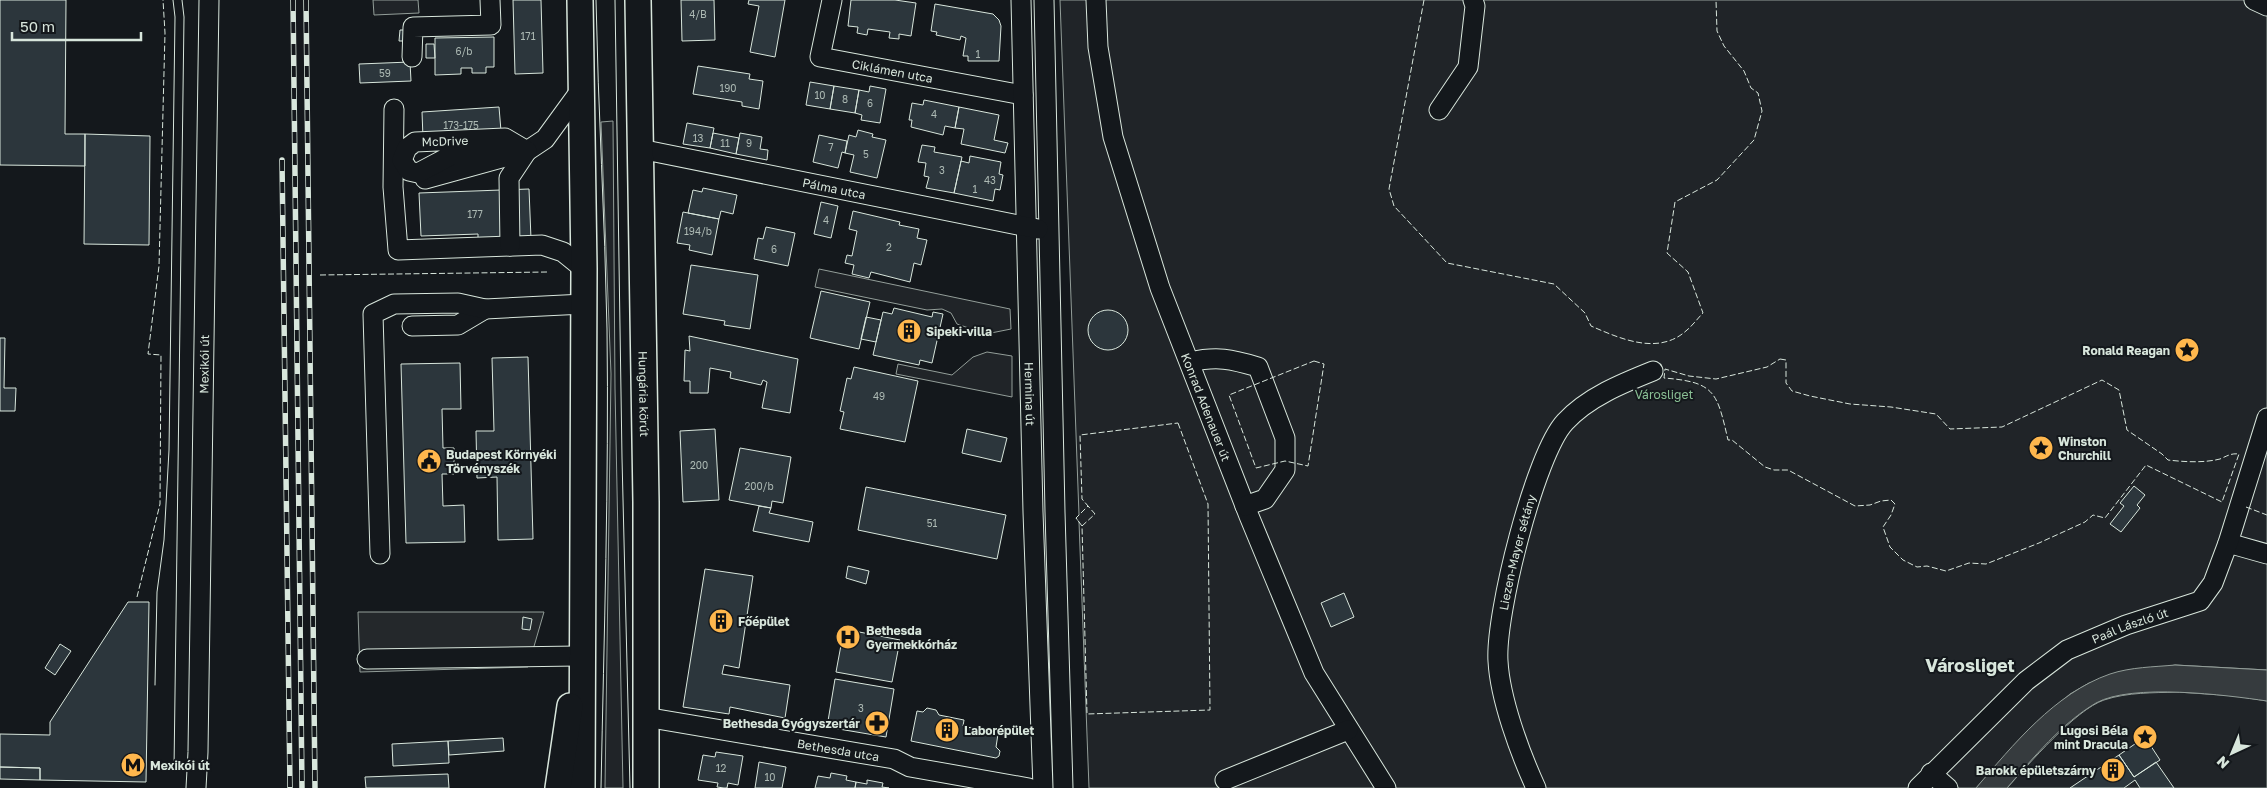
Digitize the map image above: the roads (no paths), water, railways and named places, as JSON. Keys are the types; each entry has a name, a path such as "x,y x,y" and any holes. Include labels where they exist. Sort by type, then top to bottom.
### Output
{"main road":[{"path":"580,0 584,269 582,788"},
{"name":"Hungária körút","path":"638,0 646,502 646,788"},
{"path":"558,788 582,615"},
{"path":"645,725 658,788"}],"street":[{"name":"Mexikói út","path":"196,788 199,735 209,0"},
{"path":"412,57 413,27 491,25 490,0"},
{"name":"Ciklámen utca","path":"832,0 820,57 1024,95"},
{"name":"Hermina út","path":"1021,0 1028,228 1033,512 1043,788"},
{"name":"Hermina út","path":"1044,0 1054,502 1063,788"},
{"name":"Konrad Adenauer út","path":"1096,0 1098,48 1113,137 1160,288 1245,506 1314,673 1386,788"},
{"path":"1439,110 1468,67 1475,6 1474,0"},
{"path":"2254,0 2267,6"},
{"path":"393,187 521,153 545,139 580,91"},
{"path":"394,108 393,187 398,250 542,245 563,252 584,269"},
{"name":"McDrive","path":"505,138 521,153 452,155 418,173 409,171 402,160 407,148 415,142 505,138"},
{"name":"Pálma utca","path":"640,150 1028,228 1050,230"},
{"path":"510,246 509,178 521,153"},
{"path":"380,554 373,314 394,304 458,303 485,309 584,304"},
{"path":"412,326 458,325 485,309"},
{"path":"1190,362 1210,358 1230,358 1258,367 1285,438 1285,470 1265,499 1245,506"},
{"name":"Liezen-Mayer sétány","path":"1536,788 1514,730 1498,662 1498,631 1509,575 1532,494 1555,435 1576,411 1627,381 1653,371"},
{"name":"Paál László út","path":"1918,788 1931,773 2026,681 2066,650 2126,625 2200,601 2213,583 2228,543 2267,418"},
{"path":"2228,543 2267,554"},
{"path":"367,659 577,656"},
{"name":"Bethesda utca","path":"645,725 894,759 910,767 1029,788"},
{"path":"1226,780 1348,730"},
{"path":"1931,773 1947,787"}],"tram line":[{"path":"155,685 157,592 164,540 169,450 175,17 173,0"},
{"path":"174,769 184,17 182,0"},
{"path":"596,0 607,329 606,558 601,788"},
{"path":"615,0 622,458 630,788"}],"railway":[{"path":"293,0 302,788"},
{"path":"306,0 315,788"},
{"path":"282,160 290,788"}],"place":[{"name":"Sipeki-villa","path":"909,331"},
{"name":"Ronald Reagan","path":"2187,350"},
{"name":"Winston Churchill","path":"2041,448"},
{"name":"Budapest Környéki Törvényszék","path":"429,461"},
{"name":"Főépület","path":"721,621"},
{"name":"Bethesda Gyermekkórház","path":"848,637"},
{"name":"Bethesda Gyógyszertár","path":"877,723"},
{"name":"Laborépület","path":"947,730"},
{"name":"Lugosi Béla mint Dracula","path":"2145,737"},
{"name":"Mexikói út","path":"133,765"},
{"name":"Barokk épületszárny","path":"2113,770"}],"district":[{"name":"Városliget","path":"1970,665"}]}
